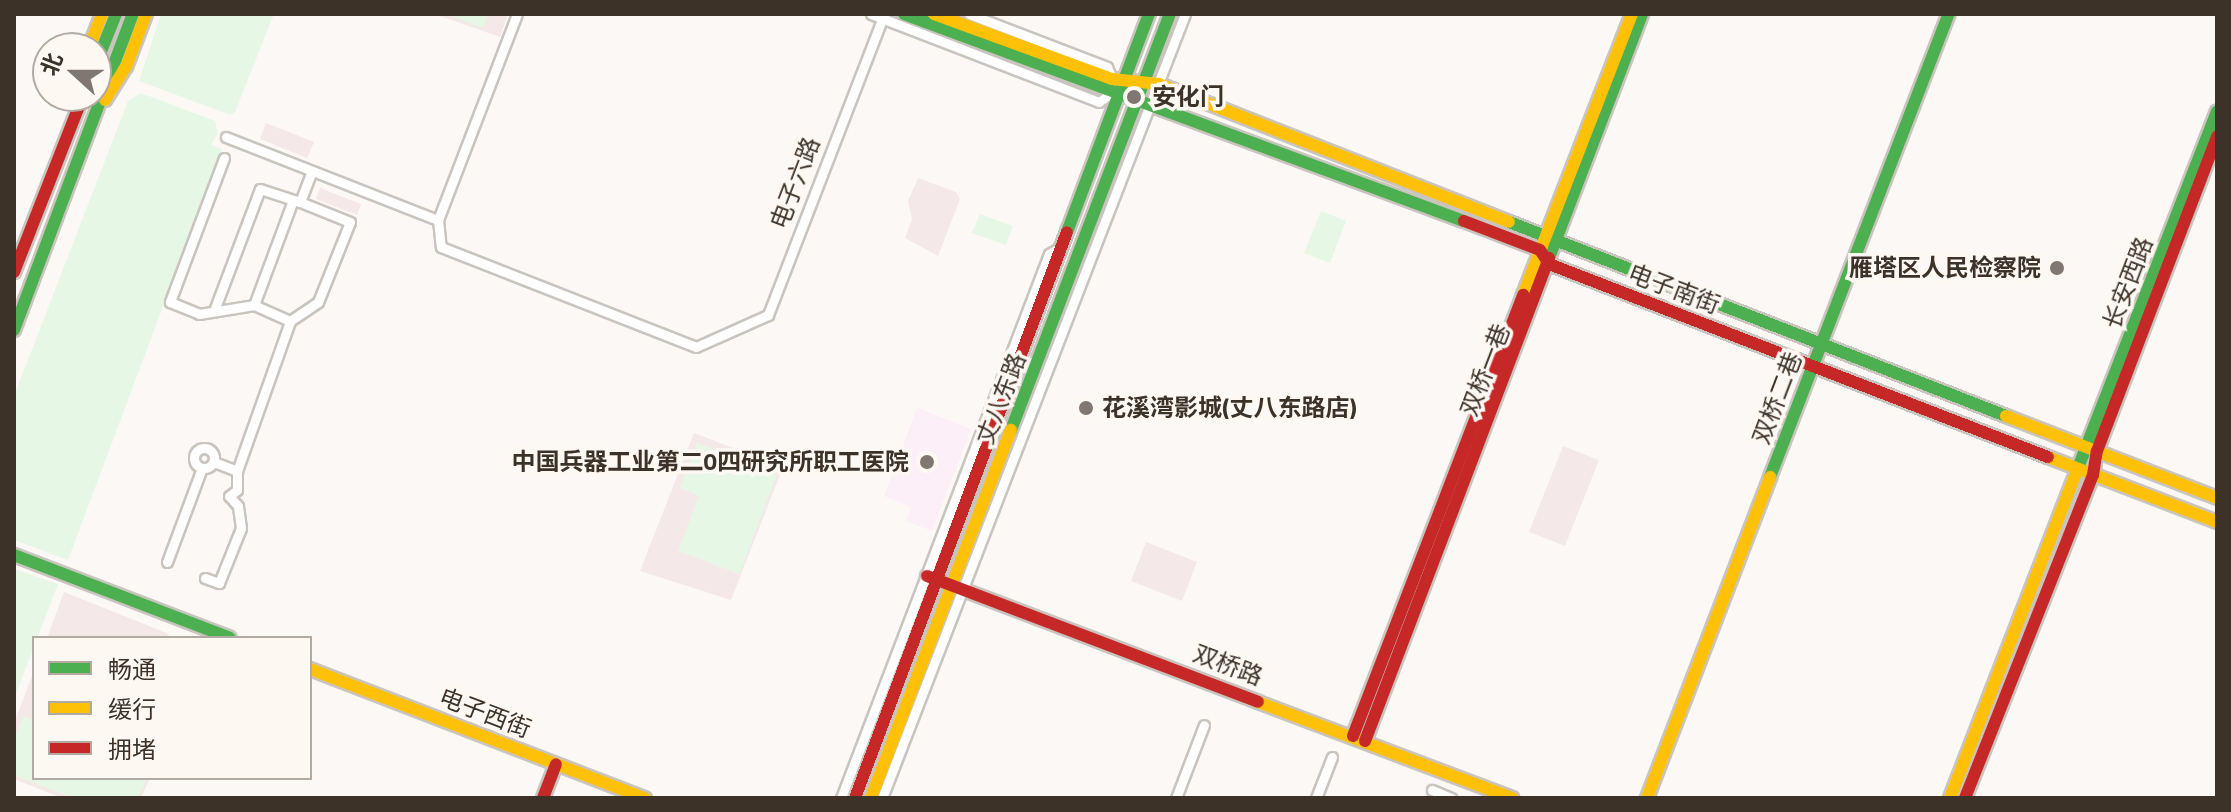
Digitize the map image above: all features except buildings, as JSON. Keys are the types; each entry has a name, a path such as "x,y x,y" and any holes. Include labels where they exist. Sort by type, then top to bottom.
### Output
{"main road":[{"path":"112,70 133,14"},
{"path":"112,89 126,67 146,14"},
{"path":"904,14 1115,95 1145,101 1540,250 1549,264"},
{"path":"934,14 1117,81"},
{"name":"丈八东路","path":"855,798 933,578 1032,317 1067,243 1117,81 1149,14"},
{"name":"丈八东路","path":"871,798 958,586 1145,101 1145,81 1170,14"},
{"name":"双桥一巷","path":"1359,738 1549,264 1552,238 1632,14"},
{"name":"双桥一巷","path":"1359,738 1540,250 1552,238 1642,14"},
{"name":"双桥二巷","path":"1647,798 1949,14"},
{"name":"电子南街","path":"1117,81 1159,84 2217,498"},
{"name":"长安西路","path":"1965,798 2093,475 2092,450 2217,111"},
{"path":"14,272 76,112"},
{"path":"14,330 98,112"},
{"name":"长安西路","path":"1950,798 2075,468 2092,450 2217,136"},
{"name":"电子南街","path":"1549,264 2217,522"},
{"path":"14,555 225,636"},
{"name":"双桥路","path":"933,578 1512,798"},
{"name":"电子西街","path":"312,670 645,798"},
{"path":"543,798 556,764"}],"street":[{"path":"226,137 438,220 517,14"},
{"path":"871,14 884,16 1099,102 1115,95"},
{"path":"969,14 1107,67 1117,81"},
{"path":"1145,101 1159,84 1185,14"},
{"name":"电子六路","path":"438,220 441,247 696,347 768,315 884,16"},
{"path":"224,158 170,302 199,314 215,308 254,305 290,321"},
{"path":"254,305 296,201 312,171"},
{"path":"205,578 219,583 241,528 238,506 229,501 237,490 237,471 290,321 318,302 350,222 260,189 215,308"},
{"path":"202,468 194,462 197,449 211,450 214,462"},
{"path":"167,562 202,468 214,462 237,471"},
{"path":"841,798 933,578"},
{"path":"882,798 958,586"},
{"path":"1176,798 1204,725"},
{"path":"1316,798 1332,757"},
{"path":"1432,790 1451,798"}],"shaded area":[{"path":"434,14 508,14 500,37"},
{"path":"266,123 314,142 307,158 260,139"},
{"path":"918,178 956,192 960,199 938,256 905,238 912,219 908,201"},
{"path":"320,188 361,204 357,215 316,199"},
{"name":"中国兵器工业第二0四研究所职工医院","path":"917,408 971,429 932,531 906,521 911,507 884,496"},
{"path":"694,433 783,467 731,600 640,571"},
{"path":"1563,446 1599,460 1565,546 1529,532"},
{"path":"1146,542 1197,562 1182,601 1131,581"},
{"path":"64,592 169,634 168,636 48,636"},
{"path":"32,676 32,780 149,780 141,798 62,798 14,779 14,723"}],"green space":[{"path":"161,14 274,14 235,112 230,115 139,81"},
{"path":"445,14 488,14 483,28"},
{"path":"141,93 215,121 218,133 211,145 222,149 68,560 14,540 14,396 128,101"},
{"path":"1321,211 1346,221 1330,263 1304,253"},
{"path":"980,214 1013,226 1006,245 972,233"},
{"path":"697,443 777,474 739,574 678,551 699,496 680,488"},
{"path":"14,569 58,584 38,636 32,636 32,652 14,699"},
{"path":"23,716 32,719 32,780 146,780 138,798 73,798 14,775 14,741"}],"traffic: fast":[{"path":"109,32 116,14"},
{"path":"14,330 133,14"},
{"path":"904,14 1464,221"},
{"path":"1067,232 1149,14"},
{"path":"1011,430 1170,14"},
{"path":"1549,258 1642,14"},
{"path":"1770,477 1949,14"},
{"path":"2076,473 2217,111"},
{"path":"1509,222 2006,416"},
{"path":"14,555 225,636"}],"traffic: slow":[{"path":"95,32 102,14"},
{"path":"112,89 126,67 146,14"},
{"path":"934,14 1112,79 1159,84 1509,222"},
{"path":"1523,295 1632,14"},
{"path":"2006,416 2217,498"},
{"path":"871,798 1011,430"},
{"path":"2048,457 2217,522"},
{"path":"1950,798 2076,473"},
{"path":"1647,798 1770,477"},
{"path":"312,670 645,798"},
{"path":"1258,702 1512,798"}],"traffic: jam":[{"path":"14,272 77,112"},
{"path":"1965,798 2093,475 2097,451 2217,136"},
{"path":"1464,221 1540,250 1549,264 2048,457"},
{"path":"855,798 1067,232"},
{"path":"1365,741 1549,258"},
{"path":"1353,736 1523,295"},
{"path":"927,576 1258,702"},
{"path":"543,798 556,764"}],"place":[{"name":"安化门","path":"1134,97"},
{"name":"雁塔区人民检察院","path":"2057,268"},
{"name":"花溪湾影城(丈八东路店)","path":"1086,408"},
{"name":"中国兵器工业第二0四研究所职工医院","path":"927,462"}]}
